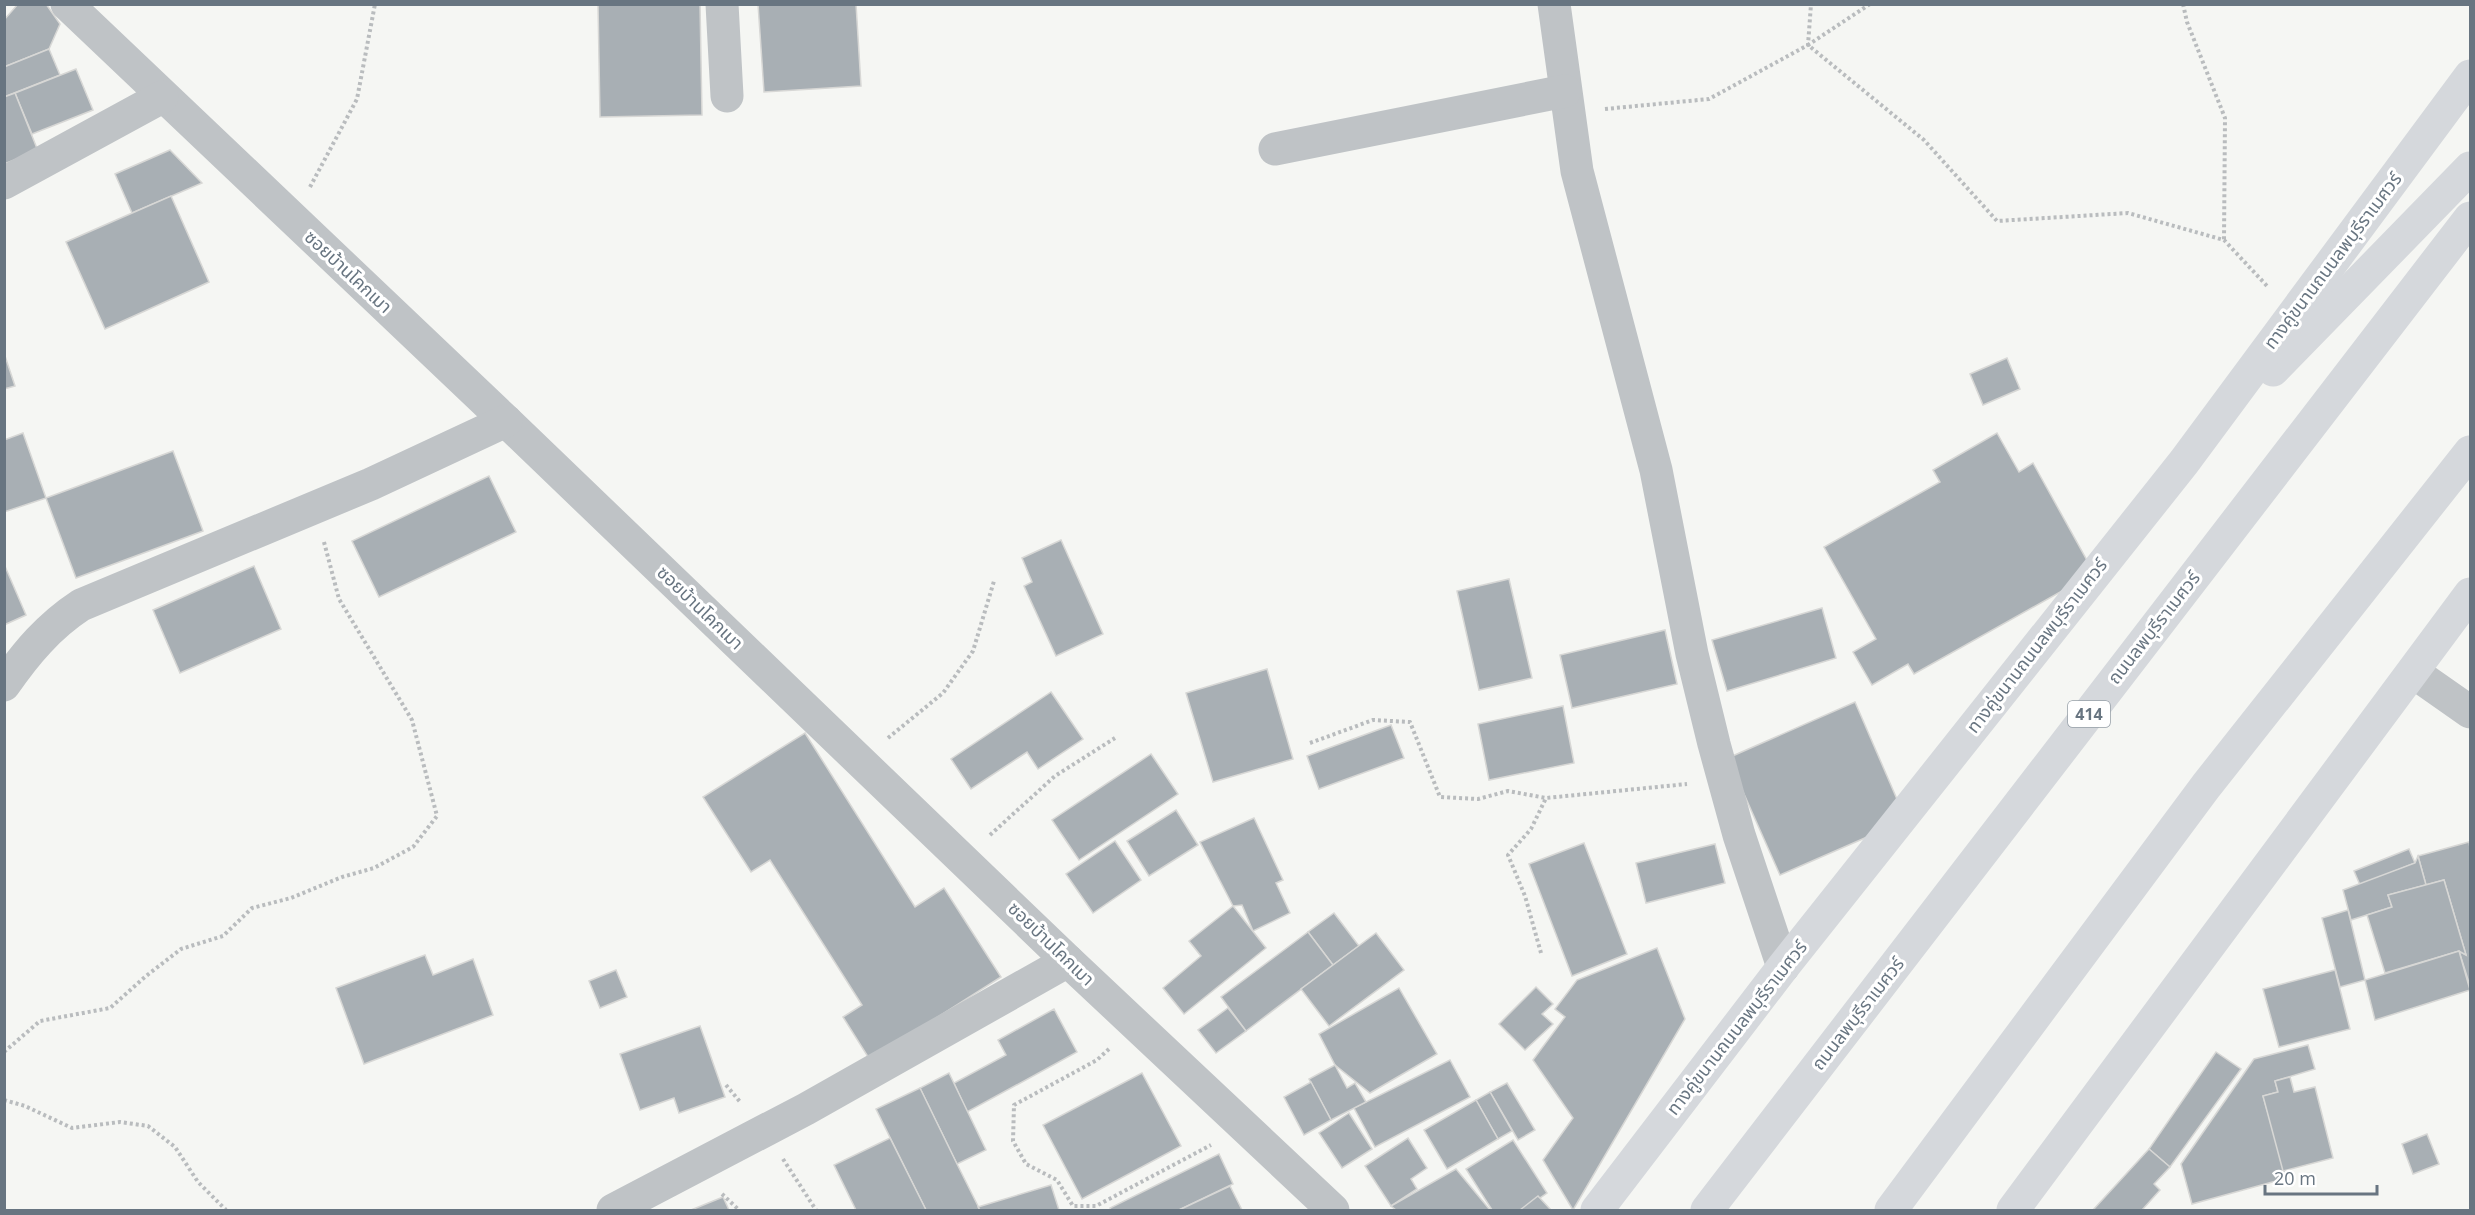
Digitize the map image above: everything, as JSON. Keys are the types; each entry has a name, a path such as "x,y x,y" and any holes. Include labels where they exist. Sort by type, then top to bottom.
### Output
{"main road":[{"name":"ทางคู่ขนานถนนลพบุรีราเมศวร์","path":"1597,1210 1783,967 2184,462 2470,76"},
{"path":"2184,462 2470,168"},
{"name":"ถนนลพบุรีราเมศวร์","path":"1707,1210 2470,218"},
{"path":"1891,1210 2206,786 2470,452"},
{"path":"2013,1210 2470,594"}],"street":[{"name":"ซอยบ้านโคกเมา","path":"67,4 162,97 506,421 1068,961 1333,1210"},
{"path":"722,4 727,96"},
{"path":"1554,4 1577,171 1656,470 1692,654 1724,781 1739,835 1783,967"},
{"path":"4,183 162,97"},
{"path":"1275,148 1566,102"},
{"path":"4,685 39,639 58,620 81,605 370,484 506,421"},
{"path":"2413,672 2470,712"},
{"path":"614,1210 765,1131 1068,961"}],"path":[{"path":"289,217 321,170 357,99 375,4"},
{"path":"1808,45 1811,4"},
{"path":"1566,102 1709,99 1808,45 1870,4"},
{"path":"2183,4 2187,22 2225,117 2224,240"},
{"path":"1808,45 1924,140 1996,221 2128,213 2224,240 2294,314"},
{"path":"4,1052 40,1021 110,1008 181,949 223,936 252,908 291,898 342,877 374,868 413,847 437,816 412,720 339,599 315,507"},
{"path":"857,758 900,730 943,693 973,651 994,581"},
{"path":"1310,743 1373,720 1410,722 1440,797 1478,799 1508,791 1546,798 1724,781"},
{"path":"964,861 1055,776 1115,738"},
{"path":"1541,953 1525,896 1508,855 1531,829 1546,798"},
{"path":"1137,1025 1097,1060 1014,1105 1013,1141 1026,1164 1057,1180 1073,1206 1096,1206 1185,1161 1243,1126"},
{"path":"4,1100 25,1106 72,1128 120,1122 148,1126 175,1147 198,1182 226,1210"},
{"path":"765,1131 816,1210"}],"building":[{"path":"18,4 46,4 60,24 49,49 4,67 4,20"},
{"path":"598,4 700,4 702,115 600,117"},
{"path":"758,4 856,4 861,86 764,92"},
{"path":"49,49 60,75 4,97 4,67"},
{"path":"76,69 93,110 32,134 15,93"},
{"path":"15,93 38,151 4,164 4,97"},
{"path":"170,150 202,183 132,213 115,174"},
{"path":"171,196 209,282 105,329 66,242"},
{"path":"4,353 15,386 4,389"},
{"path":"2007,358 2020,389 1983,405 1970,374"},
{"path":"23,433 46,498 4,512 4,440"},
{"path":"1997,433 2019,472 2033,463 2094,573 1914,674 1908,664 1872,685 1853,652 1876,639 1824,547 1940,482 1933,470"},
{"path":"173,451 203,531 76,578 46,498"},
{"path":"489,476 516,532 379,597 352,541"},
{"path":"1061,540 1103,634 1056,656 1024,586 1032,582 1022,558"},
{"path":"4,564 26,615 4,625"},
{"path":"254,566 281,629 180,673 153,610"},
{"path":"1509,579 1532,678 1479,690 1457,591"},
{"path":"1822,608 1836,658 1727,691 1712,640"},
{"path":"1665,630 1677,684 1572,708 1560,655"},
{"path":"1267,669 1293,759 1213,782 1186,693"},
{"path":"1051,692 1083,739 1038,769 1027,752 971,789 951,759"},
{"path":"1855,702 1906,820 1780,875 1728,758"},
{"path":"1563,706 1574,763 1489,780 1478,724"},
{"path":"1391,725 1404,758 1319,789 1307,756"},
{"path":"805,733 915,907 944,888 1001,977 870,1060 843,1017 862,1005 770,860 751,872 703,797"},
{"path":"1151,754 1178,794 1079,860 1052,820"},
{"path":"1176,810 1198,845 1149,876 1127,841"},
{"path":"1254,818 1283,880 1276,883 1290,913 1253,931 1242,905 1233,906 1200,842"},
{"path":"1115,841 1141,880 1093,913 1066,874"},
{"path":"2469,842 2470,986 2459,951 2466,955 2444,880 2426,885 2418,856"},
{"path":"1584,843 1627,954 1572,976 1529,864"},
{"path":"1715,844 1725,883 1646,903 1636,863"},
{"path":"2409,849 2415,863 2360,885 2354,871"},
{"path":"2418,856 2426,885 2388,895 2392,907 2351,920 2343,890 2415,863"},
{"path":"2444,880 2466,955 2459,951 2385,973 2367,915 2392,907 2388,895"},
{"path":"1233,906 1266,948 1184,1014 1163,988 1201,956 1189,941"},
{"path":"2348,910 2365,980 2340,987 2322,918"},
{"path":"1334,913 1359,946 1333,965 1308,932"},
{"path":"1308,932 1333,965 1246,1031 1221,997"},
{"path":"1376,933 1404,970 1329,1026 1301,989"},
{"path":"1657,948 1685,1019 1573,1210 1543,1160 1573,1118 1533,1060 1565,1017 1555,1009 1577,980"},
{"path":"2459,951 2470,990 2375,1020 2365,980"},
{"path":"425,955 433,975 473,959 493,1015 364,1064 336,988"},
{"path":"616,970 627,997 600,1008 589,981"},
{"path":"2335,970 2350,1029 2279,1047 2263,989"},
{"path":"1536,987 1553,1004 1542,1014 1553,1024 1525,1050 1499,1024"},
{"path":"1399,988 1437,1054 1370,1093 1335,1065 1319,1034"},
{"path":"1228,1008 1246,1031 1216,1053 1198,1030"},
{"path":"1054,1009 1077,1052 967,1112 954,1083 1006,1055 998,1040"},
{"path":"700,1026 725,1097 679,1113 674,1098 640,1110 620,1054"},
{"path":"2308,1045 2315,1069 2275,1081 2278,1092 2263,1096 2287,1178 2192,1204 2181,1164 2254,1059"},
{"path":"2216,1052 2241,1069 2170,1167 2149,1149"},
{"path":"1450,1060 1470,1097 1375,1147 1354,1108"},
{"path":"1335,1065 1347,1088 1355,1083 1366,1102 1331,1120 1309,1079"},
{"path":"949,1073 986,1150 957,1164 920,1088"},
{"path":"1142,1073 1181,1146 1082,1199 1043,1125"},
{"path":"2290,1077 2294,1092 2315,1087 2333,1158 2283,1171 2263,1096 2278,1092 2275,1081"},
{"path":"1311,1082 1331,1120 1304,1135 1284,1097"},
{"path":"1507,1083 1535,1130 1518,1140 1490,1092"},
{"path":"920,1088 980,1210 926,1210 876,1109"},
{"path":"1490,1092 1512,1131 1498,1139 1476,1100"},
{"path":"1476,1100 1498,1139 1447,1169 1424,1130"},
{"path":"1349,1113 1372,1149 1342,1168 1319,1133"},
{"path":"2427,1134 2439,1164 2413,1174 2402,1144"},
{"path":"890,1138 926,1210 856,1210 834,1165"},
{"path":"1408,1138 1427,1168 1411,1179 1417,1189 1391,1206 1365,1166"},
{"path":"1513,1140 1547,1193 1523,1210 1492,1210 1466,1169"},
{"path":"2149,1149 2170,1167 2154,1184 2160,1190 2142,1210 2093,1210"},
{"path":"1219,1154 1233,1184 1179,1210 1111,1210 1110,1208"},
{"path":"1456,1169 1490,1210 1396,1210 1391,1206"},
{"path":"1051,1185 1059,1210 980,1210 978,1207"},
{"path":"1230,1186 1242,1210 1179,1210"},
{"path":"1538,1196 1551,1210 1520,1210"},
{"path":"723,1197 729,1210 691,1210"}]}
